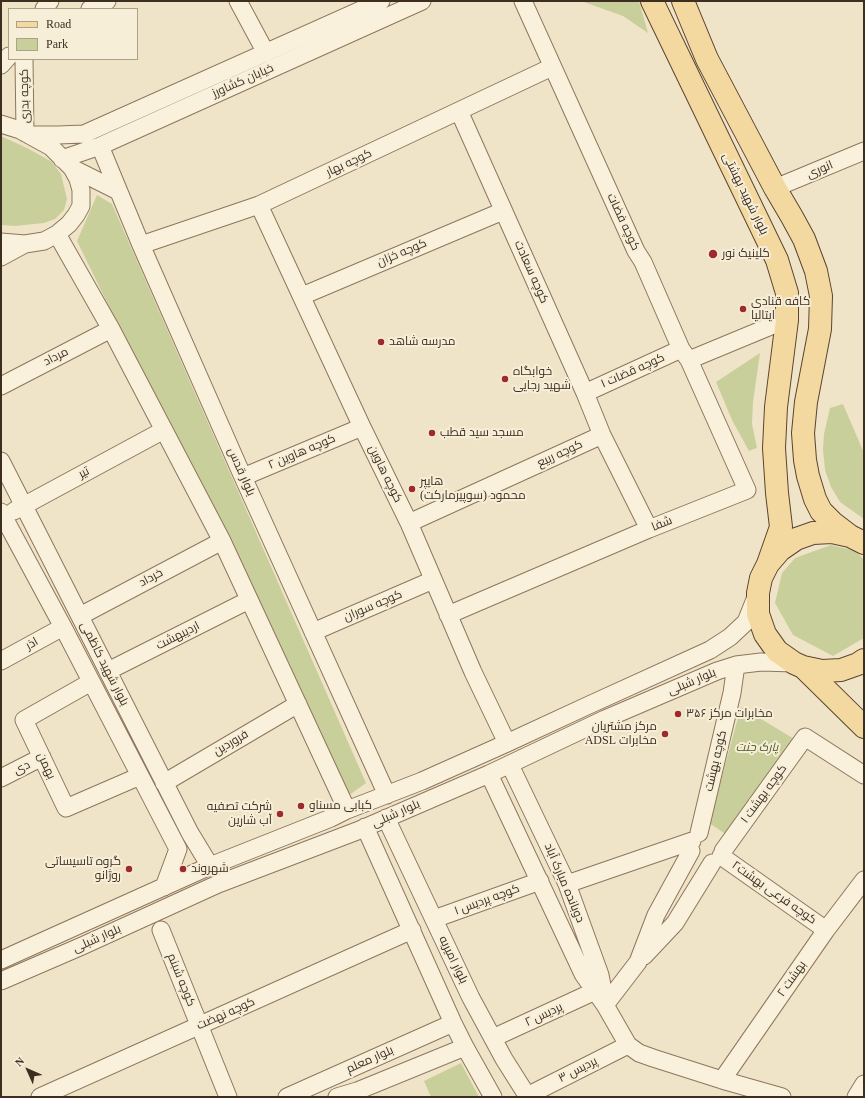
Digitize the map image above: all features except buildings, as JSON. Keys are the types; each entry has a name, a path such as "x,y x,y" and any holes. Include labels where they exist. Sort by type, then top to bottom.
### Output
{"main road":[{"name":"بلوار شهید بهشتی","path":"652,1 777,260 786,292 787,320 776,407 774,448 781,527 768,564"},
{"path":"683,1 707,59 775,188 804,239 816,270 821,296 820,329 806,402 803,433 805,460 815,499 821,511 833,523 857,539"},
{"path":"776,478 781,487 788,491 796,489 808,476"},
{"path":"857,539 832,532 813,533 796,539 785,546 768,564 761,578 758,593 758,614 765,634 777,651 798,665 864,727"},
{"path":"798,665 822,671 841,670 858,664 864,660"}],"street":[{"path":"92,8 107,1"},
{"path":"238,1 266,53"},
{"name":"خیابان کشاورز","path":"67,163 231,78 266,53 381,1"},
{"name":"خیابان کشاورز","path":"27,134 84,134 231,78 422,1"},
{"name":"کوچه فضات","path":"523,1 685,355"},
{"path":"1,65 8,57"},
{"name":"کوچه بدری","path":"24,60 27,134"},
{"name":"کوچه بهار","path":"141,245 259,205 552,67"},
{"name":"کوچه سعادت","path":"459,111 585,392 602,435 649,529"},
{"path":"1,124 20,130 51,147 67,163 78,179 81,190 81,206 69,224 57,234 44,241 25,244 1,242"},
{"name":"بلوار قدس","path":"100,146 141,245 243,477 387,795"},
{"name":"انوری","path":"775,188 864,151"},
{"path":"67,163 118,191"},
{"name":"کوچه هاوین","path":"259,205 362,427 409,523 472,672 507,743"},
{"name":"کوچه خزان","path":"302,296 503,211"},
{"path":"57,234 111,329 222,541 348,810"},
{"path":"1,257 25,244"},
{"path":"685,355 771,326"},
{"name":"مرداد","path":"1,386 111,329"},
{"name":"کوچه قضات ۱","path":"585,392 685,355"},
{"name":"شفا","path":"448,615 649,529 747,490 685,355"},
{"name":"کوچه هاوین ۲","path":"243,477 362,427"},
{"name":"تیر","path":"2,515 24,506 164,430"},
{"name":"کوچه ربیع","path":"409,523 602,435"},
{"name":"بلوار شهید کاظمی","path":"1,461 164,783 190,833 210,866"},
{"name":"بلوار شهید کاظمی","path":"2,515 63,627 178,849 164,887"},
{"name":"خرداد","path":"80,616 222,541"},
{"name":"کوچه سوران","path":"313,632 433,580"},
{"name":"بلوار شبلی","path":"2,958 210,866 387,795 507,743 710,650 730,637 746,622 758,593"},
{"name":"اردیبهشت","path":"108,671 249,600"},
{"name":"اذر","path":"1,661 63,627"},
{"name":"بلوار شبلی","path":"1,981 89,943 218,884 365,827 510,765 605,719 717,671 736,665 761,662 798,665"},
{"name":"کوچه بهشت","path":"638,962 656,915 694,842 732,693 736,665"},
{"name":"بهمن","path":"91,682 24,720 66,808 140,776"},
{"name":"فروردین","path":"164,783 298,704"},
{"name":"کوچه بهشت ۱","path":"638,962 675,923 718,857 806,737 864,775"},
{"name":"دی","path":"1,778 42,757"},
{"name":"دوبانده مبارک آباد","path":"510,765 567,884 600,975 605,1005"},
{"name":"دوبانده مبارک آباد","path":"489,774 583,974 605,1005 628,1045 639,1053 722,1080 782,1097"},
{"name":"بلوار امیریه","path":"386,818 471,998 504,1059 527,1096"},
{"name":"بلوار امیریه","path":"365,827 453,1023 493,1097"},
{"path":"567,884 694,842 704,832 714,833 718,836 723,846 718,857 707,864 696,861 693,857 694,842"},
{"name":"کوچه فرعی بهشت۲","path":"718,857 826,930"},
{"name":"بهشت ۲","path":"722,1080 826,930 864,880"},
{"name":"کوچه پردیس ۱","path":"434,919 540,882"},
{"name":"کوچه شبنم","path":"161,930 228,1097"},
{"name":"کوچه نهضت","path":"40,1097 412,930"},
{"path":"605,1005 638,962"},
{"name":"پردیس ۲","path":"493,1038 595,991"},
{"name":"بلوار معلم","path":"287,1097 453,1023"},
{"name":"پردیس ۳","path":"527,1096 628,1045"},
{"name":"بلوار معلم","path":"337,1097 358,1094 465,1047"},
{"path":"344,1071 358,1094"},
{"path":"856,1097 864,1084"}],"green space":[{"path":"581,1 639,1 648,33 623,16"},
{"path":"1,136 52,162 61,174 67,199 64,210 55,219 44,223 15,226 1,225"},
{"path":"97,195 112,204 366,783 348,796 77,241"},
{"path":"760,353 753,402 752,424 757,448 749,451 732,420 716,382"},
{"path":"843,404 864,453 864,519 840,502 831,487 825,470 823,450 824,434 830,408"},
{"path":"831,545 856,551 864,560 864,638 833,656 793,635 775,603 782,573 795,558"},
{"name":"پارک جنت","path":"741,707 796,740 727,835 709,823"},
{"path":"461,1063 479,1097 431,1097 424,1081"}],"place":[{"name":"کلینیک نور","path":"713,254"},
{"name":"کافه قنادی ایتالیا","path":"743,309"},
{"name":"مدرسه شاهد","path":"381,342"},
{"name":"خوابگاه شهید رجایی","path":"505,379"},
{"name":"مسجد سید قطب","path":"432,433"},
{"name":"هایپر (سوپیرمارکت) محمود","path":"412,489"},
{"name":"مخابرات مرکز ۳۵۶","path":"678,714"},
{"name":"مرکز مشتریان ADSL مخابرات","path":"665,734"},
{"name":"کبابی مسناو","path":"301,806"},
{"name":"شرکت تصفیه آب شارین","path":"280,814"},
{"name":"گروه تاسیساتی روژانو","path":"129,869"},
{"name":"شهروند","path":"183,869"}]}
